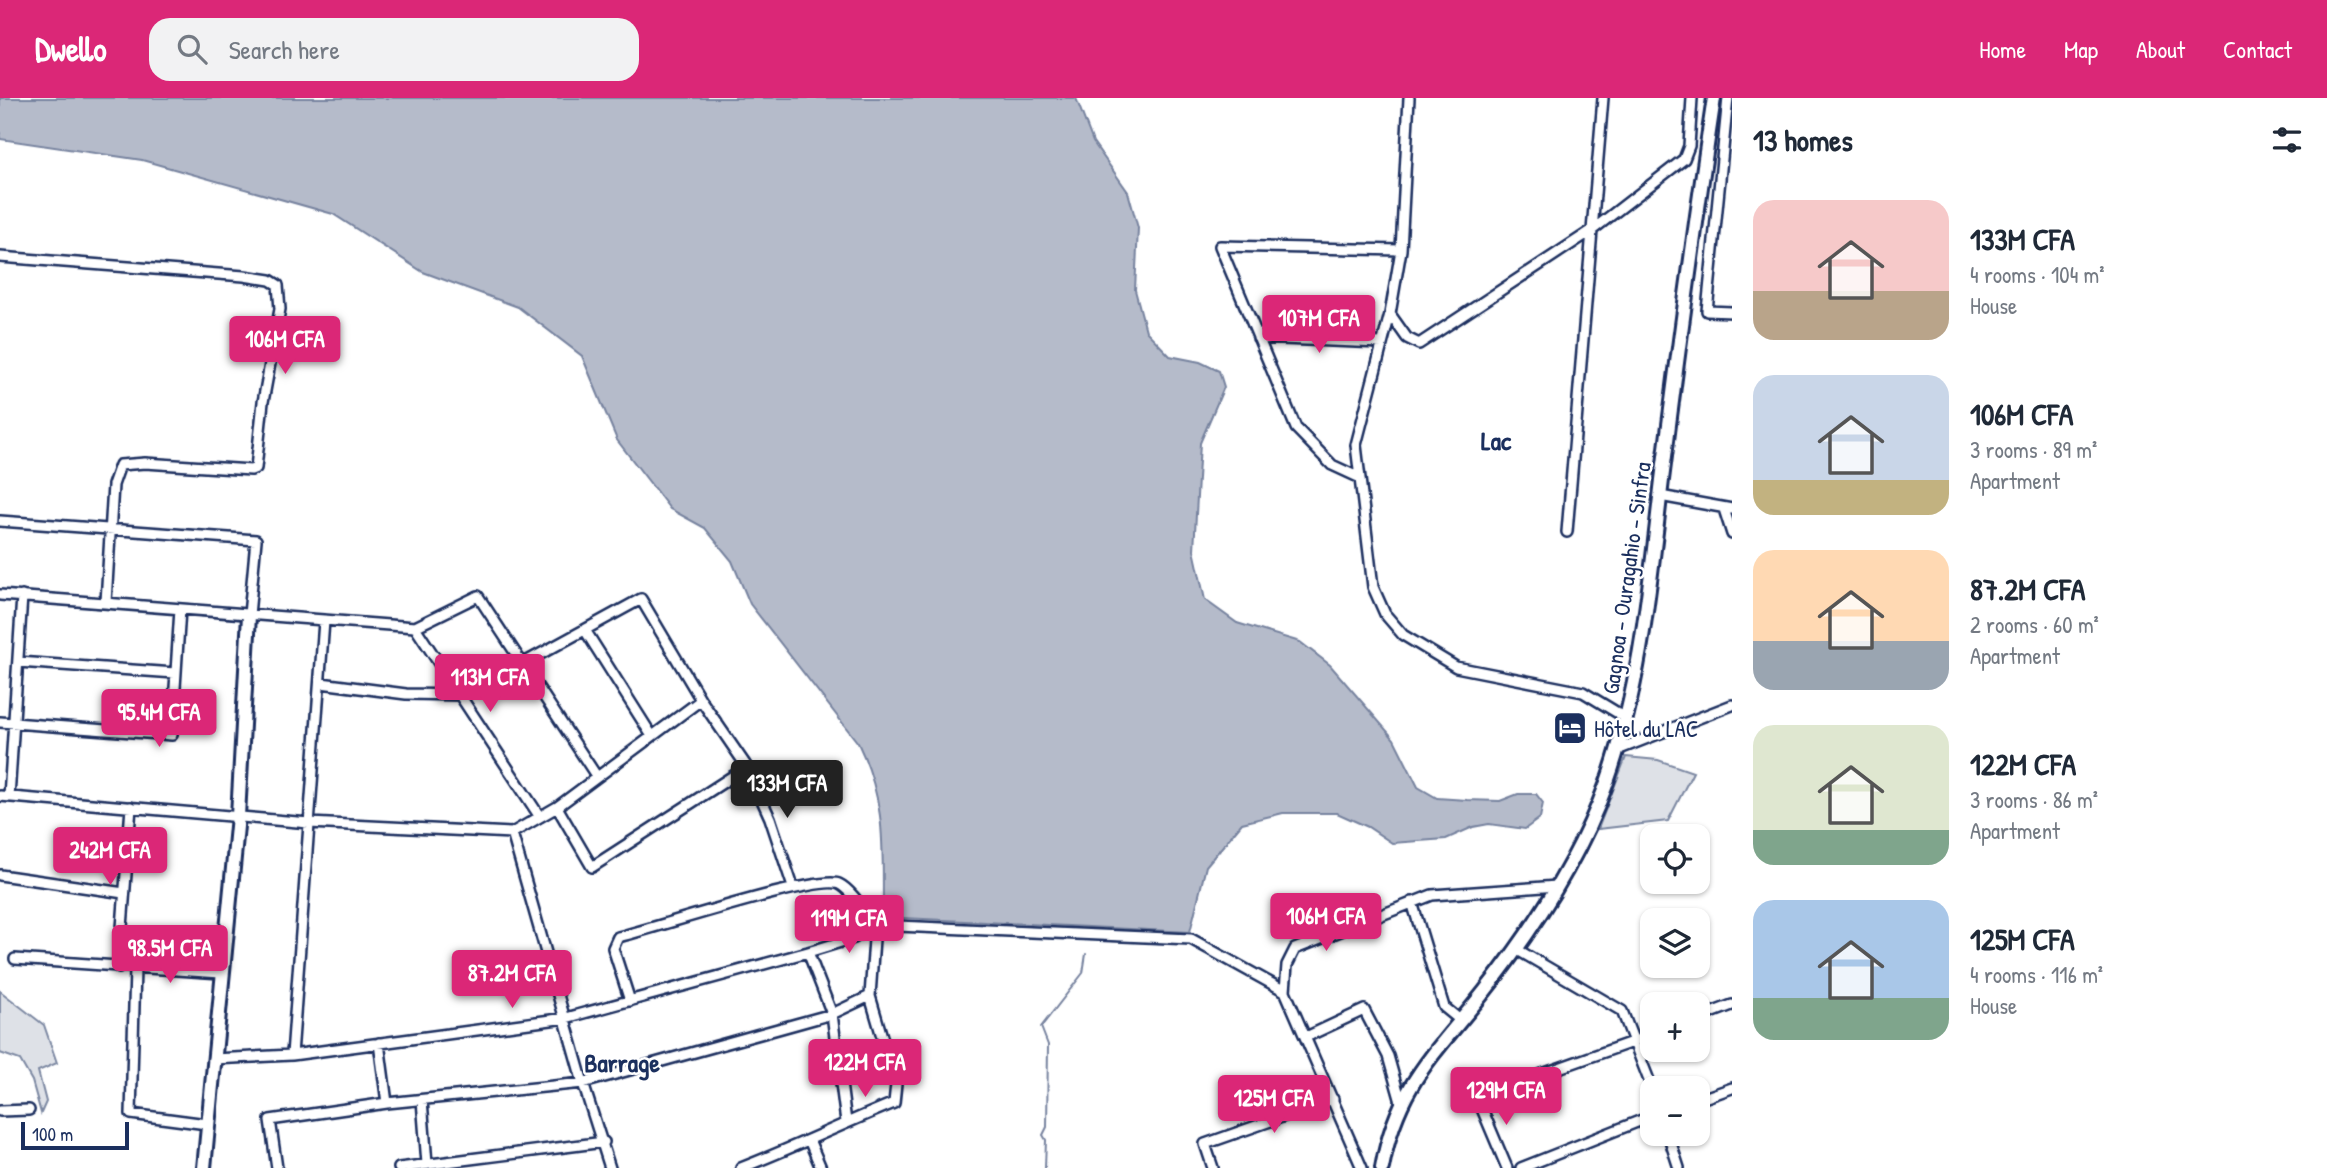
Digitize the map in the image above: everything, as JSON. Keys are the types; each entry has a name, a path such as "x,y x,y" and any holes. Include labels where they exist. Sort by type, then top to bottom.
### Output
{"main road":[{"name":"Gagnoa - Ouragahio - Sinfra","path":"1382,1168 1401,1102 1425,1061 1516,949 1557,886 1586,832 1617,750 1639,655 1714,98"},
{"path":"204,1168 238,816 249,615"}],"street":[{"path":"1409,98 1401,250 1390,313 1356,445 1373,587 1385,614 1403,635 1455,667 1583,692 1626,718"},
{"path":"1567,532 1603,98"},
{"path":"1390,313 1407,338 1419,344 1591,231 1684,159 1689,146 1692,98"},
{"path":"1728,98 1728,146 1707,311 1732,312"},
{"path":"1358,477 1332,465 1296,428 1220,246 1401,250"},
{"path":"0,257 244,276 270,280 278,285 280,309 263,402 260,458 256,468 251,470 145,463 120,465 114,475 106,602"},
{"path":"1258,338 1382,343"},
{"path":"1660,496 1728,509 1732,534"},
{"path":"0,521 256,540 249,615"},
{"path":"0,594 415,627 478,596 597,777"},
{"path":"22,596 14,723 5,797 309,823 512,833 557,807 701,700"},
{"path":"524,663 642,599 701,700 747,767 770,818 793,887"},
{"path":"0,722 172,735 180,609"},
{"path":"292,1055 324,621"},
{"path":"415,627 540,817"},
{"path":"585,630 652,736"},
{"path":"18,662 175,673"},
{"path":"321,683 406,694 462,695"},
{"path":"1617,750 1732,705"},
{"path":"557,807 592,867 747,767"},
{"path":"120,968 131,807"},
{"path":"512,833 610,1168"},
{"path":"0,875 124,893"},
{"path":"630,1001 612,948 615,939 793,887 839,884 875,925 870,996 896,1084 894,1103 846,1122 810,1142 741,1168"},
{"path":"1362,1168 1285,991 1286,965 1295,949 1432,895 1557,886"},
{"path":"1412,902 1444,1007 1460,1020"},
{"path":"213,1059 292,1055 566,1018 808,952 853,937 875,925 1191,939 1285,991"},
{"path":"1516,949 1622,1011 1648,1076"},
{"path":"808,952 832,1014 846,1122"},
{"path":"15,959 221,973"},
{"path":"135,969 131,1114 207,1124"},
{"path":"277,1168 270,1120 387,1103 583,1083 832,1014 870,996"},
{"path":"1710,1014 1732,1006"},
{"path":"1306,1037 1364,1010 1388,1056 1401,1102"},
{"path":"1507,1168 1477,1097 1640,1040"},
{"path":"379,1043 387,1103"},
{"path":"1710,1096 1732,1088"},
{"path":"1213,1168 1205,1144 1332,1098"},
{"path":"422,1100 427,1164"},
{"path":"0,1111 29,1110"},
{"path":"1521,1168 1640,1121"},
{"path":"401,1168 427,1164 474,1164 604,1142"},
{"path":"810,1142 821,1168"},
{"path":"1672,1146 1679,1168"}],"shaded area":[{"path":"1626,757 1658,760 1693,772 1668,821 1598,829"},
{"path":"0,991 44,1025 57,1063 38,1071 46,1102 41,1113 32,1081 20,1060 0,1053"}],"water":[{"path":"0,98 1076,98 1093,142 1128,192 1138,228 1135,290 1146,331 1170,356 1200,362 1219,371 1224,387 1200,443 1194,550 1205,600 1237,623 1300,642 1330,665 1394,739 1418,787 1437,798 1467,800 1500,801 1518,794 1536,794 1543,803 1540,818 1525,829 1489,824 1473,827 1446,839 1392,843 1368,827 1337,813 1283,813 1242,823 1206,866 1190,932 883,917 883,849 879,808 868,766 858,743 750,604 732,561 705,528 670,509 617,440 582,356 518,307 423,272 333,214 142,160 0,139"}],"waterway":[{"path":"1045,1168 1046,1140 1043,1135 1047,1127 1048,1045 1041,1027 1083,973 1086,954"}],"place":[{"name":"Hôtel du LAC","path":"1570,728"}],"district":[{"name":"Lac","path":"1496,440"},
{"name":"Barrage","path":"622,1062"}]}
